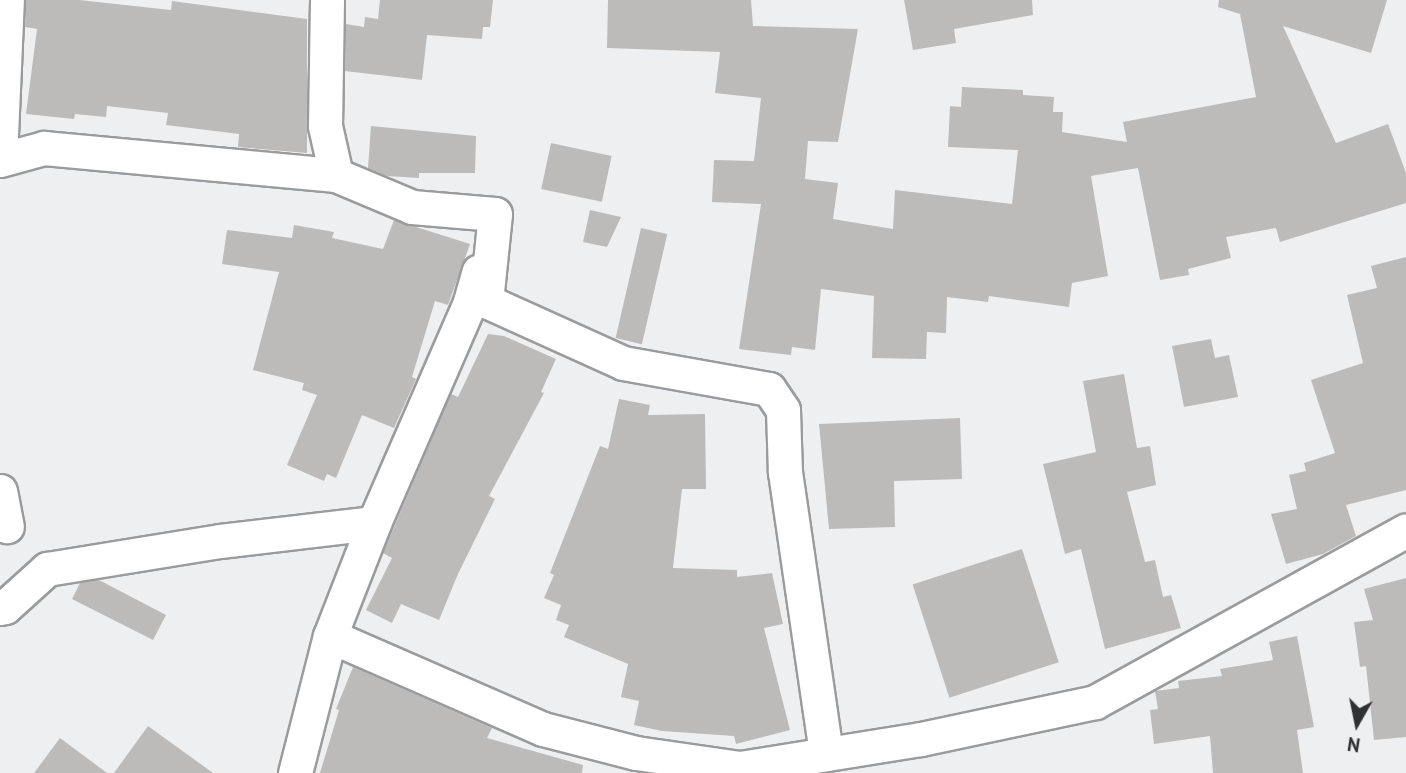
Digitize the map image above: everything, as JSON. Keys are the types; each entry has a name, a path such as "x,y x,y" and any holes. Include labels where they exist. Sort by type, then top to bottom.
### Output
{"street":[{"path":"7,0 0,159 44,148 336,175 412,207 495,214"},
{"path":"327,0 325,126 336,175"},
{"path":"295,773 330,636 374,523 469,305 495,214"},
{"path":"495,214 486,300 623,363 769,389 783,410 785,472 826,754"},
{"path":"0,491 7,526"},
{"path":"0,608 5,607 47,569 220,541 374,523"},
{"path":"330,636 543,729 635,763 740,768 921,739 1095,702 1406,530"}],"building":[{"path":"26,0 79,0 171,10 172,1 307,19 307,153 238,147 239,134 166,125 168,113 107,106 106,117 75,114 74,119 26,114 37,29 25,27"},
{"path":"380,0 493,0 490,27 483,27 482,39 427,35 422,80 345,71 346,24 364,27 365,17 378,19"},
{"path":"608,0 751,0 753,26 858,29 838,142 808,141 805,179 838,183 833,219 893,229 895,190 1012,204 1018,150 948,147 950,106 961,107 962,87 1023,90 1023,95 1054,97 1053,112 1063,112 1062,132 1127,142 1123,122 1256,97 1240,14 1218,7 1219,0 1387,0 1371,53 1283,26 1336,143 1388,124 1406,173 1406,203 1280,242 1276,228 1226,237 1231,258 1188,269 1189,275 1160,280 1138,168 1091,176 1108,276 1072,283 1069,307 989,296 988,302 947,297 946,333 927,332 926,359 872,358 874,296 821,289 815,350 792,347 791,355 739,349 761,204 712,202 714,160 754,161 761,98 715,93 720,52 607,48"},
{"path":"904,0 1032,0 1033,15 954,29 956,43 913,50"},
{"path":"371,126 476,136 475,173 419,173 419,178 387,176 368,168"},
{"path":"551,143 612,156 602,202 541,189"},
{"path":"590,210 621,217 607,247 583,242"},
{"path":"394,220 470,244 448,305 435,301 412,377 416,379 394,428 362,415 336,478 327,474 324,481 287,465 317,395 302,390 304,383 253,370 279,272 222,264 227,230 292,238 294,225 334,232 332,238 383,249"},
{"path":"641,228 667,234 642,344 616,338"},
{"path":"1406,257 1406,490 1346,505 1356,536 1323,554 1286,564 1271,514 1297,509 1289,475 1306,471 1304,463 1335,453 1311,380 1363,363 1347,295 1377,288 1371,266"},
{"path":"488,334 504,336 556,359 541,392 544,393 489,496 495,499 439,620 401,604 392,623 366,610 392,558 383,553 451,394 458,397"},
{"path":"1211,339 1215,358 1229,355 1238,397 1184,407 1172,346"},
{"path":"1124,374 1137,448 1150,446 1156,485 1127,492 1145,562 1155,560 1163,597 1171,595 1181,628 1105,649 1081,549 1065,554 1043,464 1096,452 1083,381"},
{"path":"619,399 650,405 648,415 705,414 706,489 682,489 673,568 737,570 737,577 772,573 783,624 764,628 790,730 736,744 734,736 662,731 634,725 639,701 621,697 628,664 564,637 569,625 556,620 561,605 544,598 554,575 550,573 600,446 608,449"},
{"path":"960,418 962,479 894,481 895,527 829,529 819,424"},
{"path":"1022,549 1059,662 949,698 913,585"},
{"path":"1406,578 1406,737 1374,740 1366,666 1360,667 1354,622 1373,620 1364,589"},
{"path":"99,580 166,615 153,640 72,599 80,583"},
{"path":"1297,636 1314,727 1297,730 1303,773 1213,773 1210,736 1154,744 1150,710 1158,709 1155,691 1179,688 1178,681 1222,676 1220,669 1273,660 1269,642"},
{"path":"353,667 492,728 487,738 583,765 582,773 320,773 339,710 336,709"},
{"path":"148,726 213,773 114,773"},
{"path":"60,738 107,773 34,773"}]}
